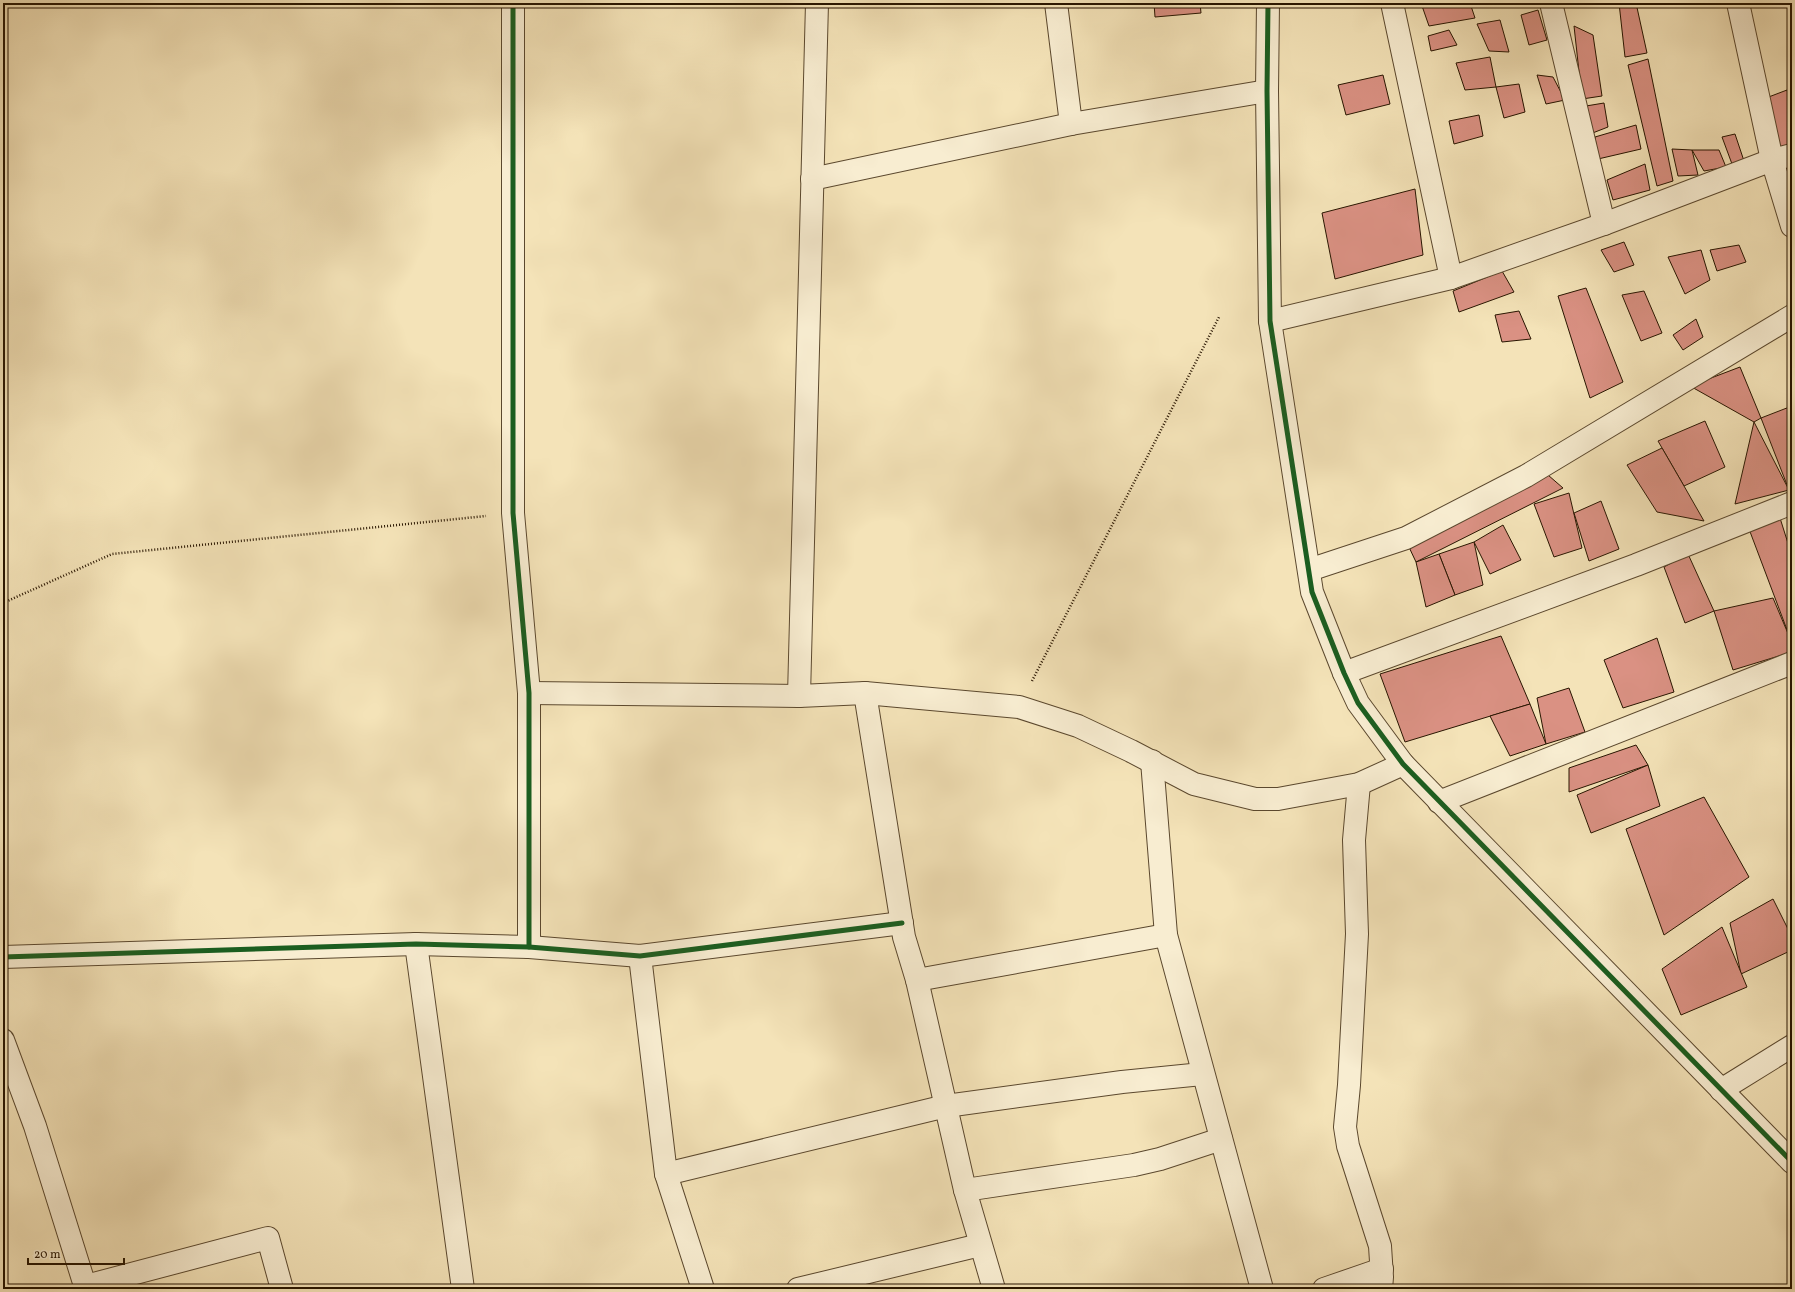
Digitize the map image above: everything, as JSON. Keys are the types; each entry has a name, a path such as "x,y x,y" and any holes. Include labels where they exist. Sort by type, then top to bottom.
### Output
{"street":[{"path":"512,3 514,513 529,693 529,947"},
{"path":"798,696 817,3"},
{"path":"1056,3 1071,124"},
{"path":"1268,3 1267,91 1270,321 1312,592 1344,673 1358,703 1403,764 1792,1162"},
{"path":"1392,3 1450,278"},
{"path":"1551,3 1604,224"},
{"path":"1738,3 1782,158 1792,226"},
{"path":"812,179 1071,124 1267,91"},
{"path":"1270,321 1450,278 1604,224 1782,158"},
{"path":"1309,570 1406,538 1526,476 1791,318"},
{"path":"1344,673 1643,562 1792,503"},
{"path":"1439,802 1792,663"},
{"path":"529,693 798,696 865,693 1019,707 1078,726 1152,761 1194,784 1255,799 1278,799 1359,784 1403,764"},
{"path":"865,693 902,923 917,980 965,1190 994,1289"},
{"path":"1152,761 1166,935 1202,1074 1262,1289"},
{"path":"1324,1289 1381,1279 1380,1246 1348,1146 1346,1127 1350,1085 1357,934 1354,840 1359,784"},
{"path":"3,957 416,944 529,947 640,956 902,923"},
{"path":"917,980 1166,935"},
{"path":"416,944 463,1289"},
{"path":"640,956 666,1174 703,1289"},
{"path":"3,1040 35,1126 86,1288 268,1238 282,1289"},
{"path":"1721,1090 1792,1046"},
{"path":"666,1174 946,1106 1122,1082 1202,1074"},
{"path":"965,1190 1134,1165 1160,1159 1221,1139"},
{"path":"798,1289 980,1245"}],"path":[{"path":"1019,707 1219,317"},
{"path":"3,604 112,554 514,513"}],"building":[{"path":"1154,3 1200,3 1201,13 1155,17"},
{"path":"1421,3 1470,3 1475,18 1429,26"},
{"path":"1619,3 1636,3 1647,53 1625,57"},
{"path":"1759,3 1771,3 1759,7"},
{"path":"1538,10 1547,40 1529,45 1521,15"},
{"path":"1500,20 1509,52 1489,51 1477,24"},
{"path":"1574,26 1593,35 1602,96 1582,99"},
{"path":"1449,30 1457,45 1431,51 1428,36"},
{"path":"1490,57 1496,87 1465,90 1456,63"},
{"path":"1648,59 1673,181 1657,186 1628,65"},
{"path":"1383,75 1390,104 1346,115 1338,85"},
{"path":"1537,75 1553,77 1565,100 1546,104"},
{"path":"1519,84 1525,112 1504,118 1496,87"},
{"path":"1787,90 1792,112 1792,144 1776,152 1766,98"},
{"path":"1604,103 1608,127 1590,134 1586,106"},
{"path":"1479,115 1483,136 1454,144 1449,121"},
{"path":"1636,125 1641,149 1598,159 1595,137"},
{"path":"1735,134 1745,164 1732,164 1722,137"},
{"path":"1672,149 1692,150 1698,175 1678,176"},
{"path":"1692,150 1719,150 1726,167 1704,171"},
{"path":"1645,164 1650,190 1613,200 1607,180"},
{"path":"1415,189 1423,255 1335,279 1322,213"},
{"path":"1624,242 1634,265 1614,272 1601,250"},
{"path":"1739,245 1746,262 1717,271 1710,250"},
{"path":"1701,250 1710,280 1685,294 1668,257"},
{"path":"1502,271 1514,292 1459,312 1453,291"},
{"path":"1586,288 1623,382 1590,398 1558,296"},
{"path":"1644,291 1662,333 1641,341 1622,295"},
{"path":"1519,311 1531,339 1502,342 1495,315"},
{"path":"1696,319 1703,337 1683,350 1673,335"},
{"path":"1740,367 1761,418 1754,422 1690,386"},
{"path":"1792,406 1792,488 1789,490 1761,418"},
{"path":"1705,421 1725,467 1684,486 1658,441"},
{"path":"1754,422 1789,490 1735,504"},
{"path":"1662,448 1704,521 1657,512 1627,465"},
{"path":"1548,475 1563,488 1416,562 1408,545"},
{"path":"1569,493 1582,548 1554,557 1534,504"},
{"path":"1601,501 1619,549 1589,561 1574,513"},
{"path":"1780,518 1792,556 1792,643 1749,529"},
{"path":"1503,525 1521,560 1490,574 1474,542"},
{"path":"1474,542 1483,585 1455,595 1439,554"},
{"path":"1439,554 1455,595 1426,607 1416,562"},
{"path":"1688,554 1714,611 1685,623 1664,567"},
{"path":"1773,598 1792,643 1792,652 1733,670 1714,611"},
{"path":"1501,636 1530,704 1405,742 1380,674"},
{"path":"1657,638 1674,692 1623,708 1604,660"},
{"path":"1569,688 1585,732 1546,744 1537,698"},
{"path":"1530,704 1546,744 1510,756 1490,716"},
{"path":"1636,745 1648,765 1569,792 1569,768"},
{"path":"1648,765 1660,806 1591,833 1577,795"},
{"path":"1704,797 1749,877 1664,935 1626,829"},
{"path":"1773,899 1792,937 1792,950 1741,974 1730,923"},
{"path":"1722,927 1747,987 1681,1015 1662,969"}],"cycle path":[{"path":"513,3 513,513 529,693 529,947"},
{"path":"1268,3 1267,91 1270,321 1312,592 1344,673 1358,703 1403,764 1792,1162"},
{"path":"3,957 416,944 529,947 640,956 902,923"}]}
